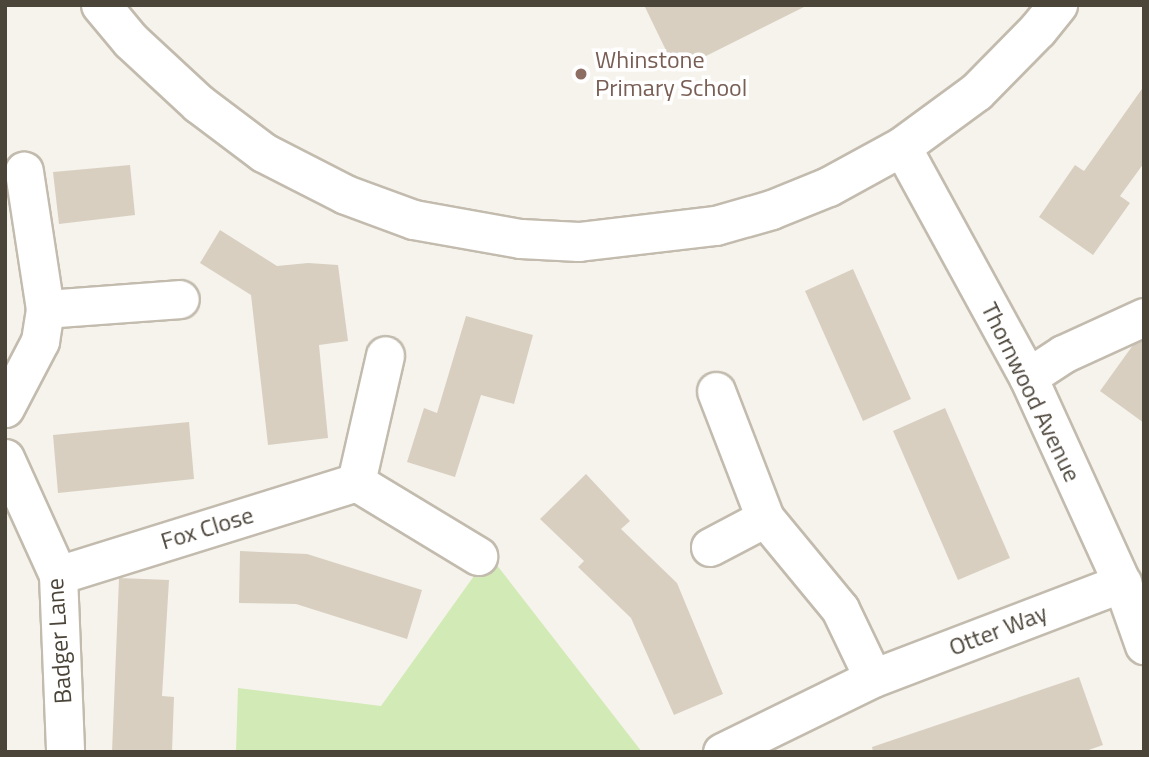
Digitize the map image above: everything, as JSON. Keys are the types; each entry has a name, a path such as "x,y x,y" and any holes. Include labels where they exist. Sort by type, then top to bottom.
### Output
{"street":[{"path":"101,5 131,41 199,104 264,153 346,195 414,220 521,239 579,242 716,226 772,210 829,187 902,147 977,92 1038,30 1058,5"},
{"name":"Thornwood Avenue","path":"902,147 1028,377 1122,583 1144,645"},
{"path":"5,408 40,341 45,309 24,171"},
{"path":"45,309 180,299"},
{"path":"1028,377 1063,354 1144,317"},
{"path":"385,355 356,482 478,556"},
{"path":"716,391 765,519 840,609 873,678"},
{"name":"Badger Lane","path":"5,458 58,575 65,752"},
{"name":"Fox Close","path":"58,575 356,482"},
{"path":"710,547 765,519"},
{"name":"Otter Way","path":"722,752 873,678 1122,583"}],"green space":[{"path":"489,555 642,752 236,752 238,688 381,706"}],"building":[{"path":"644,5 808,5 676,71"},
{"path":"1144,86 1144,163 1120,196 1130,203 1093,255 1039,217 1075,165 1084,171"},
{"path":"130,165 135,215 59,224 53,172"},
{"path":"220,230 277,266 308,263 338,265 348,341 319,345 328,438 268,445 251,295 200,263"},
{"path":"853,269 911,399 863,421 805,291"},
{"path":"466,316 533,335 514,404 481,395 455,477 407,462 424,408 437,413"},
{"path":"1144,340 1144,423 1100,391 1133,345"},
{"path":"945,408 1010,558 958,580 893,431"},
{"path":"189,422 194,479 58,493 53,435"},
{"path":"586,474 630,521 621,529 677,583 723,694 674,715 631,618 578,567 584,561 540,519"},
{"path":"240,551 307,554 422,590 407,639 296,604 239,603"},
{"path":"119,578 169,580 162,696 174,697 172,752 112,752"},
{"path":"1079,677 1103,745 1083,752 873,752 872,747"}],"place":[{"name":"Whinstone Primary School","path":"581,74"}]}
